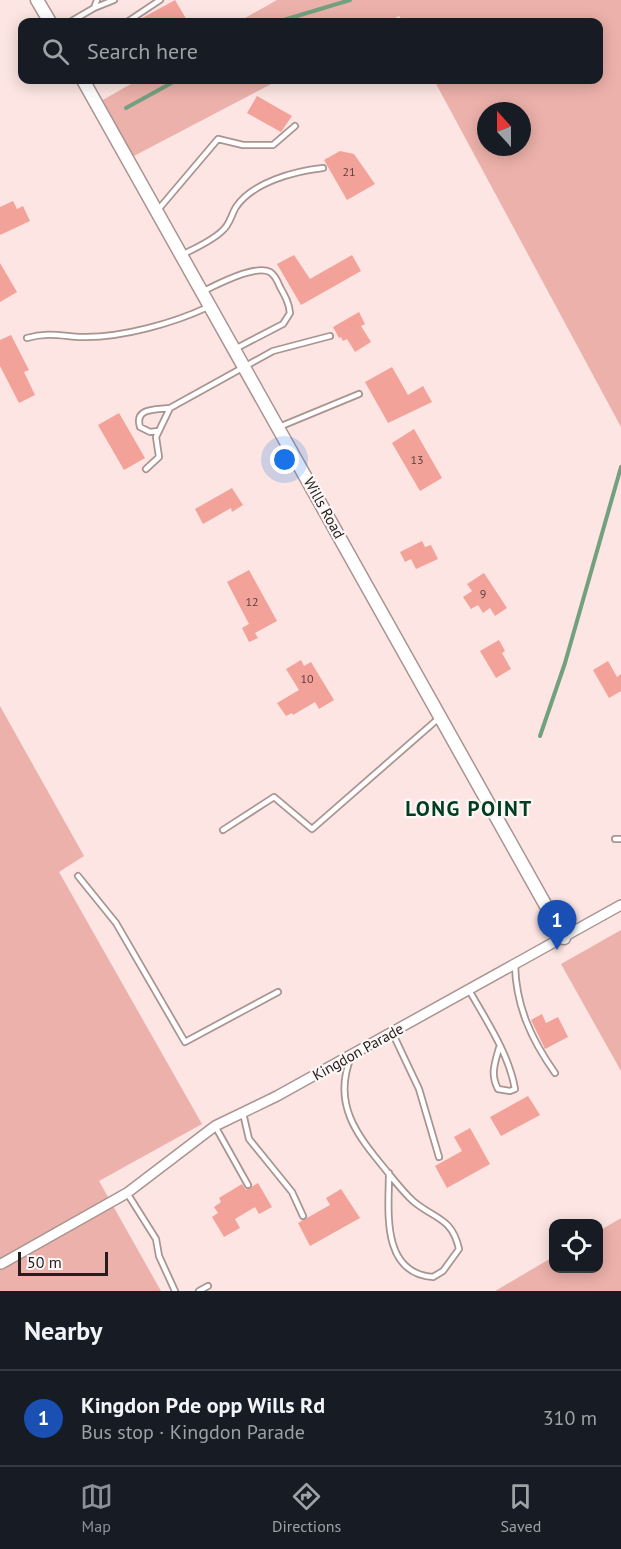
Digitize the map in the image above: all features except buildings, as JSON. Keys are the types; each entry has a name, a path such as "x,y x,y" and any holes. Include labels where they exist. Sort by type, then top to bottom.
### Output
{"street":[{"path":"38,0 48,18"},
{"name":"Wills Road","path":"84,84 236,349 564,938"},
{"name":"Kingdon Parade","path":"1,1264 127,1193 215,1126 352,1055 621,905"}],"lane":[{"path":"94,8 97,0"},
{"path":"77,18 114,0"},
{"path":"133,18 160,0"},
{"path":"157,211 218,140 243,145 273,145 295,126"},
{"path":"182,255 222,232 231,220 235,209 248,194 284,177 323,168"},
{"path":"203,291 247,272 266,270 273,273 279,283 289,303 290,313 283,324 236,349"},
{"path":"27,338 42,334 84,337 171,324 211,305"},
{"path":"158,431 144,430 140,427 140,418 149,410 170,408 284,346 330,336"},
{"path":"279,427 359,394"},
{"path":"146,469 159,457 156,437 170,408"},
{"path":"223,830 274,797 312,829 441,716"},
{"path":"78,876 116,923 185,1042 278,992"},
{"path":"515,965 519,1004 539,1050 555,1072"},
{"path":"469,990 499,1048 514,1083 515,1089 510,1091 498,1089 494,1082 492,1072 499,1048"},
{"path":"392,1032 419,1089 439,1157"},
{"path":"352,1055 344,1075 347,1111 356,1130 389,1173 423,1209 449,1225 456,1236 459,1249 443,1271 433,1277 422,1276 407,1266 389,1237 389,1173"},
{"path":"243,1113 249,1139 292,1192 303,1216"},
{"path":"215,1126 248,1185"},
{"path":"127,1193 156,1239 159,1256 175,1291"},
{"path":"199,1291 208,1286"}],"shaded area":[{"path":"277,0 621,0 621,427 436,84 603,84 603,18 400,18 399,16 395,18 245,18"},
{"path":"131,84 271,84 132,157 101,101"},
{"path":"0,706 84,856 59,872 202,1124 99,1181 161,1291 0,1291"},
{"path":"621,930 621,1071 561,964"},
{"path":"621,1218 621,1291 495,1291 549,1259 549,1273 603,1273 603,1229"}],"waterway":[{"path":"290,18 350,0"},
{"path":"126,108 170,84"},
{"path":"540,736 565,663 621,467"}],"place":[{"name":"Kingdon Pde opp Wills Rd","path":"557,950"}],"district":[{"name":"LONG POINT","path":"469,809"}]}
